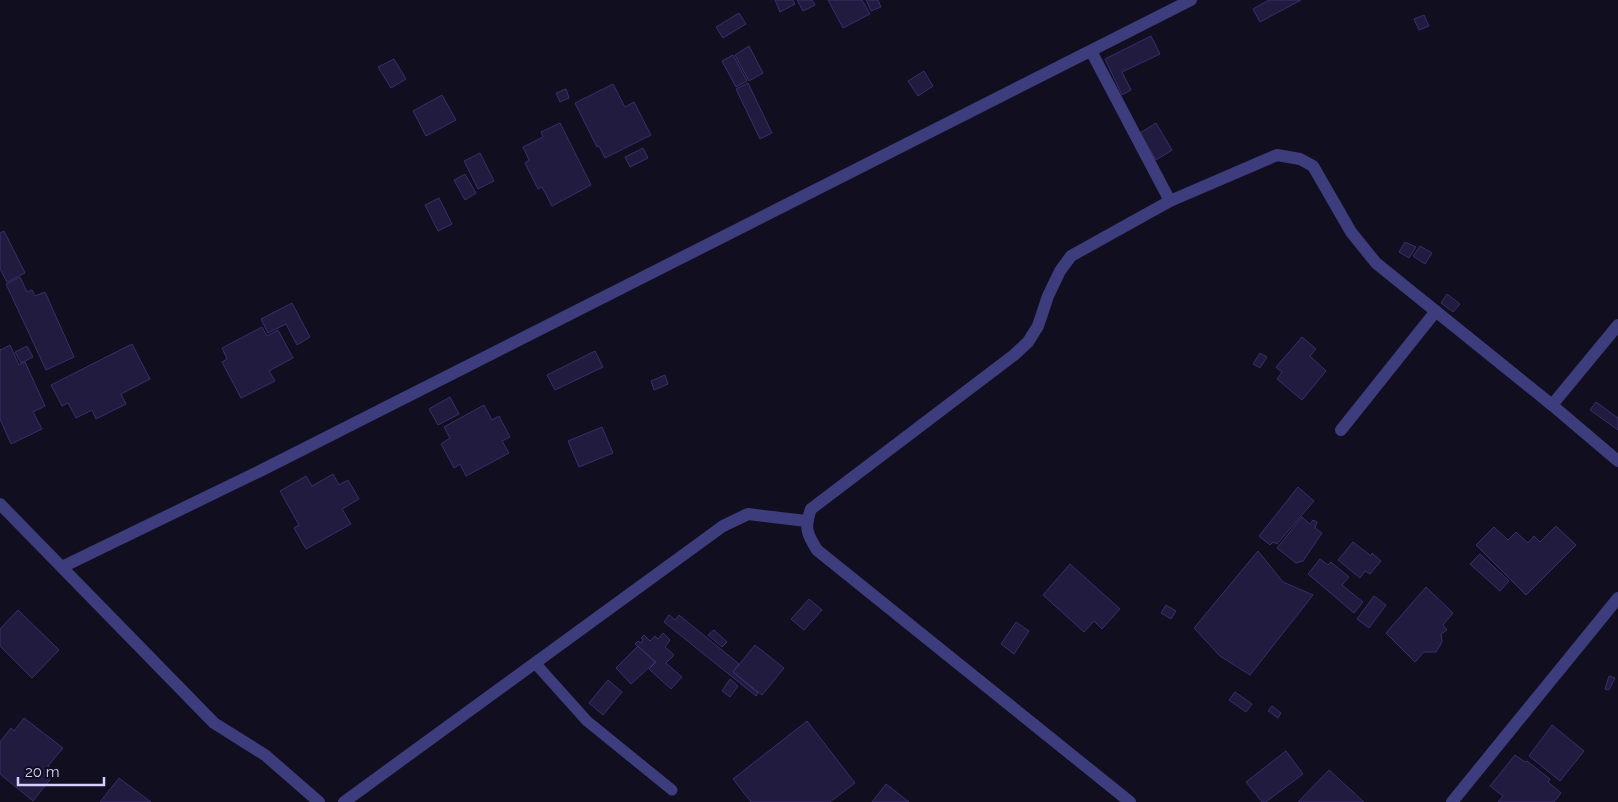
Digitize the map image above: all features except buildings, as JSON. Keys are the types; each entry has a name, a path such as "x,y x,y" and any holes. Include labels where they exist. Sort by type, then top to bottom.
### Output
{"street":[{"path":"62,568 271,465 1191,0"},
{"path":"1091,51 1170,201"},
{"path":"1130,802 817,550 809,536 806,522 811,510 1014,355 1028,342 1038,326 1048,296 1060,271 1071,256 1170,201 1277,155 1300,159 1313,166 1351,232 1376,263 1552,405 1618,461"},
{"path":"1341,430 1436,311"},
{"path":"1552,405 1618,325"},
{"path":"0,504 214,724 265,755 319,802"},
{"path":"344,802 723,526 748,514 806,522"},
{"path":"1452,802 1618,598"}],"lane":[{"path":"535,663 587,721 672,790"}]}
